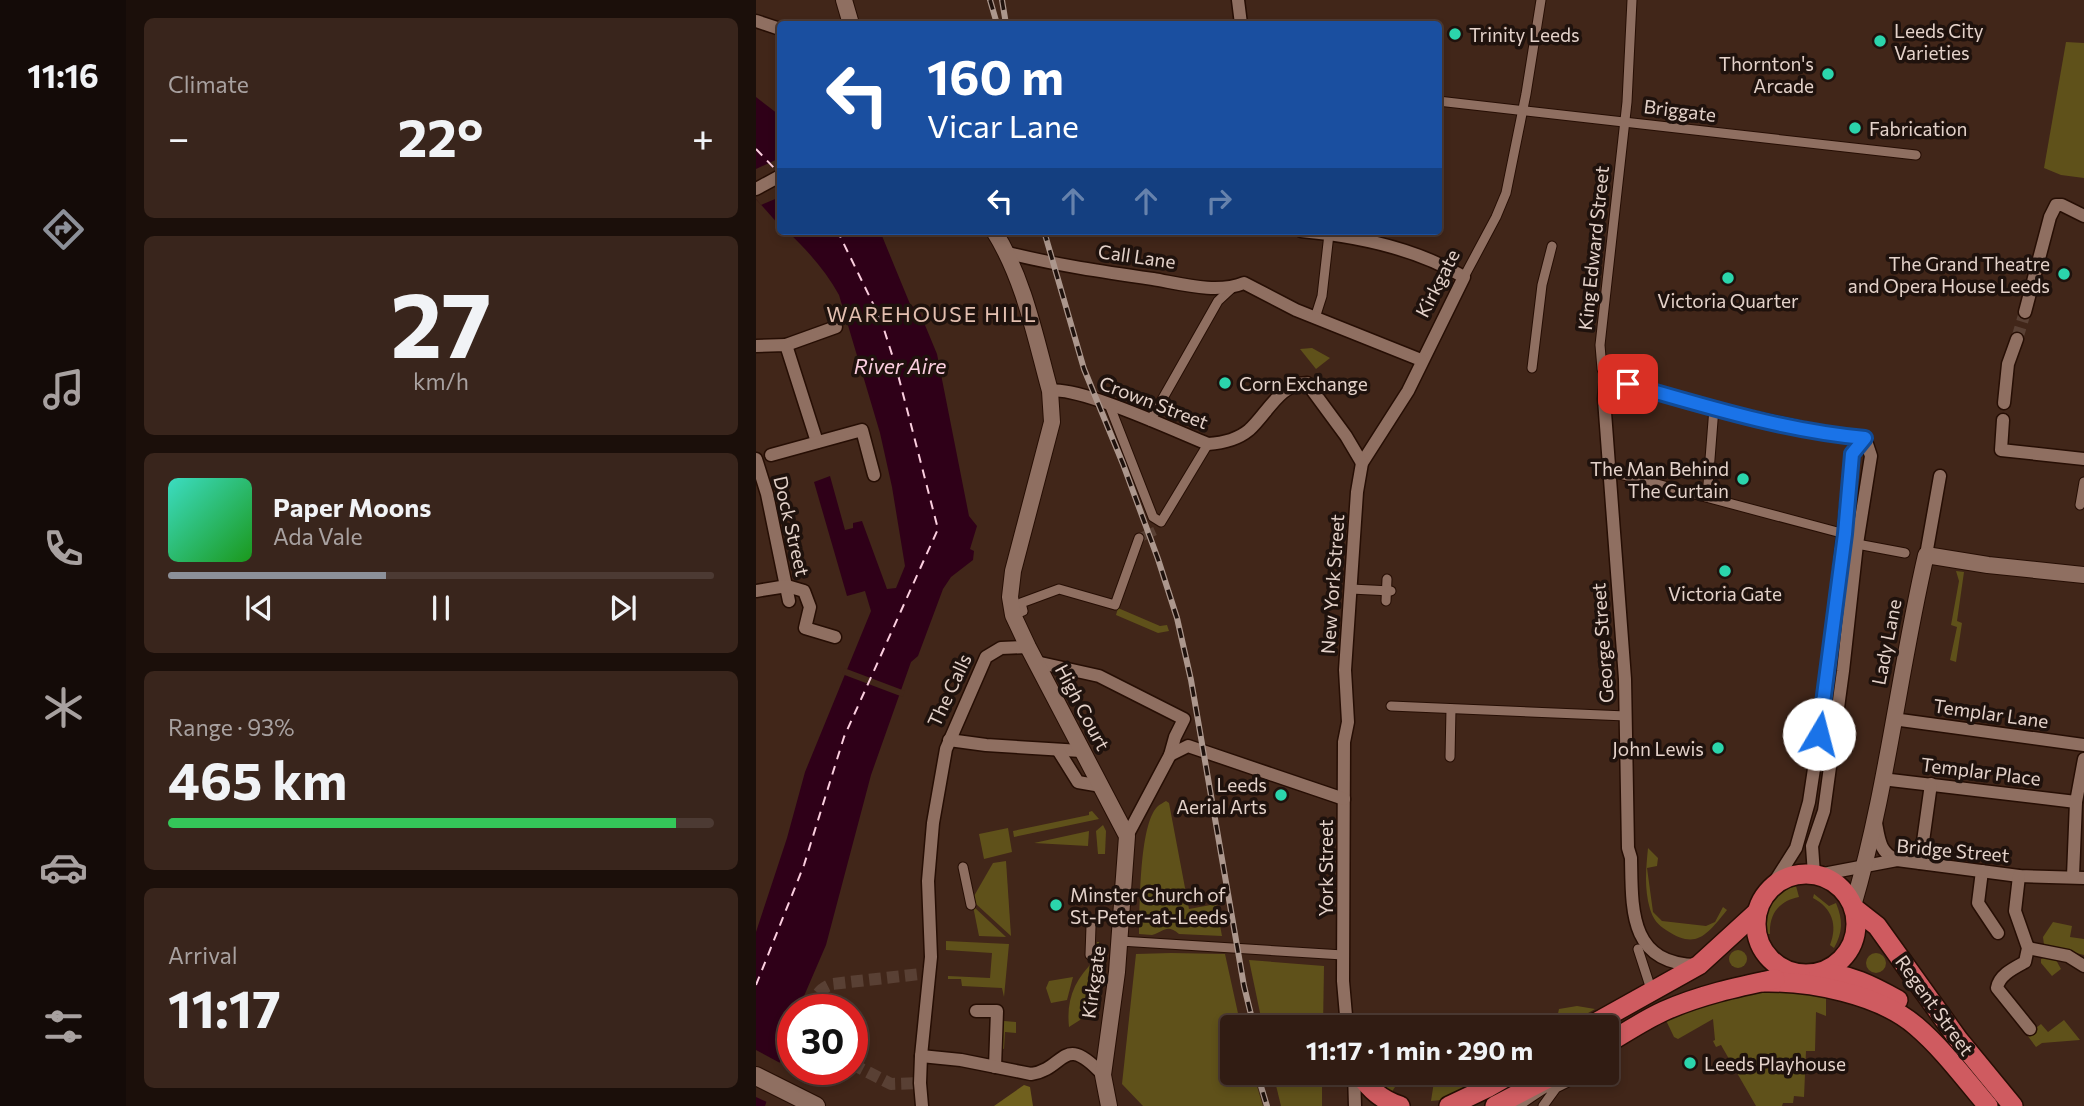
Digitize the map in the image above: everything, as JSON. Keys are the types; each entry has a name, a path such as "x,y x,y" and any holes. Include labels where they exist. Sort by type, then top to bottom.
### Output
{"highway":[{"path":"1619,1037 1673,1007 1729,988 1807,974 1828,969 1840,961 1849,951 1856,927 1853,907 1843,890 1832,881 1816,874 1799,874 1772,886 1757,912 1757,934 1765,954 1775,964 1807,974"},
{"name":"Regent Street","path":"1853,907 1877,926 1958,1039 2013,1106"},
{"path":"1609,1015 1699,965 1757,912"},
{"name":"Regent Street","path":"1807,974 1830,973 1865,982 1909,1006 1942,1041 1957,1069"},
{"name":"Regent Street","path":"1763,982 1789,981 1881,1004 1915,1025 1957,1069 1987,1106"},
{"path":"1367,1085 1384,1101 1400,1106"},
{"path":"1449,1106 1492,1085"},
{"path":"1495,1106 1535,1085"}],"main road":[{"path":"756,1076 816,1106"}],"street":[{"path":"844,0 850,21"},
{"path":"1238,0 1241,21"},
{"name":"Kirkgate","path":"1362,463 1408,391 1421,360 1506,193 1541,0"},
{"name":"King Edward Street","path":"1606,378 1602,369 1600,345 1625,121 1632,0"},
{"path":"756,21 777,28"},
{"name":"Briggate","path":"1442,101 1916,155"},
{"path":"756,188 777,178"},
{"path":"2025,312 2050,217 2056,205 2062,205 2084,216"},
{"path":"997,235 1008,253 1023,293 1050,391 1052,422 1010,586 1013,615 1028,647"},
{"path":"1315,318 1322,296 1329,235"},
{"path":"1334,235 1398,248 1447,267 1464,277"},
{"path":"1532,368 1542,285 1552,246"},
{"name":"Call Lane","path":"1008,253 1065,267 1206,287 1238,285"},
{"path":"1150,421 1218,301 1238,285 1421,360"},
{"path":"756,346 786,345 836,327"},
{"path":"2004,403 2008,365 2017,338"},
{"path":"786,345 817,442"},
{"path":"1606,378 1714,408 1840,436 1865,438"},
{"name":"George Street","path":"1606,378 1604,400 1620,608 1635,924 1652,952 1683,965 1699,965"},
{"name":"Crown Street","path":"1050,391 1065,390 1109,404 1208,444 1220,444 1250,430 1284,392 1296,383 1307,383 1346,436 1362,463"},
{"path":"1109,404 1153,517 1161,522"},
{"path":"1707,497 1714,408"},
{"path":"2003,420 2001,450 2084,459"},
{"path":"771,455 862,430 873,475"},
{"path":"1772,886 1796,848 1810,802 1845,534 1852,454 1865,438"},
{"path":"1816,874 1812,846 1825,804 1857,544 1871,456 1865,438"},
{"path":"1155,531 1208,444"},
{"name":"Dock Street","path":"756,460 789,601"},
{"name":"New York Street","path":"1347,708 1345,675 1357,492 1362,463"},
{"path":"1608,471 1845,534"},
{"name":"Lady Lane","path":"1853,907 1882,779 1940,476"},
{"path":"2080,505 2084,482"},
{"path":"1013,615 1023,611 1021,603 1059,589 1115,605 1139,538"},
{"path":"1857,544 1905,553"},
{"path":"1926,555 1988,565 2084,575"},
{"path":"1351,589 1388,594 1387,579"},
{"path":"756,592 787,586 804,591 810,607 805,628 835,637"},
{"name":"High Court","path":"1028,647 1127,836"},
{"name":"The Calls","path":"922,1106 921,1056 931,957 928,881 933,823 949,740 986,657 1001,648 1028,647"},
{"name":"Kirkgate","path":"1035,662 1099,676 1184,719 1170,755 1127,836 1120,941 1102,1075 1105,1102"},
{"path":"1391,706 1626,716"},
{"name":"York Street","path":"1346,1015 1343,955 1344,743 1348,722 1347,708"},
{"path":"1450,757 1451,709"},
{"name":"Templar Lane","path":"1893,719 2084,746"},
{"path":"949,740 1081,751"},
{"path":"1170,755 1188,746 1344,799"},
{"path":"1058,750 1078,782 1101,786"},
{"path":"2079,877 2076,802 2084,759"},
{"name":"Templar Place","path":"1882,779 2076,802"},
{"path":"1920,863 1931,785"},
{"name":"Lady Lane","path":"1874,816 1883,850 1888,857 1897,860"},
{"name":"Bridge Street","path":"1816,874 1897,860 2019,876 2079,877"},
{"path":"963,867 971,905"},
{"path":"1982,871 1978,903 1998,933"},
{"path":"2019,876 2015,911 2028,948 2025,962 2008,972 1998,982 1997,988 2030,1029"},
{"path":"1090,955 1091,926"},
{"path":"1120,941 1343,955"},
{"path":"2028,948 2068,956 2084,966"},
{"path":"1638,950 1650,986"},
{"path":"976,1010 997,1011 995,1067"},
{"path":"921,1056 961,1060 1031,1074 1041,1073 1057,1059 1074,1055 1089,1062 1102,1075"},
{"path":"1518,1106 1555,1082 1568,1082 1556,1088 1543,1106"},
{"path":"1355,1106 1356,1085"}],"shaded area":[{"path":"2066,42 2084,43 2084,178 2061,175 2044,168"},
{"path":"1312,348 1330,358 1316,369 1300,349"},
{"path":"1956,571 1964,572 1957,621 1962,623 1956,662 1950,660 1957,627 1951,625 1959,581"},
{"path":"1118,608 1160,626 1167,625 1169,631 1158,633 1116,615"},
{"path":"1166,801 1169,803 1189,909 1216,904 1222,936 1179,934 1171,929 1152,935 1139,934 1142,868 1147,831 1157,807"},
{"path":"1092,811 1099,819 1014,837 1013,831 1089,815"},
{"path":"1103,825 1106,831 1105,854 1098,854 1096,831"},
{"path":"1008,828 1012,852 984,859 979,834"},
{"path":"1089,831 1088,846 1034,843"},
{"path":"1648,848 1658,858 1657,866 1647,868 1653,912 1662,921 1706,926 1715,922 1723,907 1727,910 1713,927 1700,937 1685,939 1676,936 1654,919 1647,894 1646,871"},
{"path":"1006,861 1011,936 976,904 974,896 993,863"},
{"path":"1796,886 1799,897 1781,905 1771,920 1770,934 1765,934 1765,917 1771,903 1775,897"},
{"path":"1814,894 1829,906 1836,903 1841,920 1839,937 1834,948 1830,945 1832,918 1825,907 1813,898"},
{"path":"973,906 1006,937 979,936"},
{"path":"2053,922 2072,926 2070,937 2084,939 2084,955 2044,945 2043,937"},
{"path":"946,941 1009,944 1004,997 1002,988 962,986 961,979 948,979 948,976 990,978 992,953 946,950"},
{"path":"1097,942 1095,984 1092,986 1094,993 1080,1020 1069,1027 1069,1007 1073,990 1095,960"},
{"path":"1738,950 1744,953 1747,959 1744,965 1738,968 1732,965 1729,959 1732,953"},
{"path":"1872,953 1880,953 1886,963 1880,973 1872,973 1866,967 1866,959"},
{"path":"1136,954 1225,954 1238,1015 1220,1015 1220,1085 1257,1085 1263,1106 1143,1106 1122,1084"},
{"path":"2055,958 2061,969 2052,976 2041,963 2041,959"},
{"path":"1249,960 1324,966 1323,1015 1260,1015"},
{"path":"1073,977 1067,1000 1051,1003 1046,988 1049,981"},
{"path":"1729,988 1826,989 1826,1016 1816,1012 1815,1051 1806,1051 1804,1097 1794,1096 1793,1103 1783,1103 1782,1106 1756,1106 1721,1045 1716,1047 1713,1041 1713,1019 1678,1039 1674,1037 1662,1012"},
{"path":"1577,1006 1595,1009 1585,1015 1558,1015 1559,1009"},
{"path":"2064,1020 2080,1040 2042,1043 2036,1047 2027,1035 2041,1024 2048,1032"},
{"path":"1004,1021 1016,1022 1016,1033 1005,1032 1004,1049 1000,1048"},
{"path":"1024,1085 1030,1087 1033,1106 994,1106"},
{"path":"1276,1085 1322,1085 1322,1106 1281,1106"},
{"path":"1383,1085 1396,1085 1391,1093"},
{"path":"1433,1085 1468,1085 1442,1100 1431,1101"}],"water":[{"path":"756,97 777,113 777,223 756,199"},
{"name":"River Aire","path":"791,235 882,235 910,304 920,313 937,354 969,516 977,526 970,549 974,551 973,560 951,577 943,589 918,656 911,662 871,775 826,945 805,994 777,994 777,1070 765,1106 756,1106 756,932 787,838 805,772 871,611 865,591 847,596 814,482 830,476 845,530 853,528 853,523 862,521 887,589 896,588 905,566 880,433 839,295 816,261"}],"pier":[{"path":"777,159 777,198 761,205 756,199 756,169"},
{"path":"844,668 905,691 903,697 842,674"},
{"path":"756,1050 777,1061 777,1079 769,1103 756,1097"}],"ferry route":[{"path":"756,149 777,171"},
{"path":"756,985 804,865 844,737 938,529 896,367 881,320 839,235"}],"tunnel":[{"path":"2017,339 2025,312"},
{"path":"1139,538 1155,531"},
{"path":"818,994 832,984 929,973"},
{"path":"868,1072 891,1084 920,1083"}],"railway":[{"path":"990,0 996,21"},
{"path":"1002,0 1006,21"},
{"path":"1045,235 1084,369 1123,464 1177,618 1191,680 1251,1015"},
{"path":"1261,1085 1267,1106"}],"place":[{"name":"Trinity Leeds","path":"1455,34"},
{"name":"Leeds City Varieties","path":"1880,41"},
{"name":"Thornton's Arcade","path":"1828,74"},
{"name":"Fabrication","path":"1855,128"},
{"name":"The Grand Theatre and Opera House Leeds","path":"2064,274"},
{"name":"Victoria Quarter","path":"1728,278"},
{"name":"Corn Exchange","path":"1225,383"},
{"name":"The Man Behind The Curtain","path":"1743,479"},
{"name":"Victoria Gate","path":"1725,571"},
{"name":"John Lewis","path":"1718,748"},
{"name":"Leeds Aerial Arts","path":"1281,795"},
{"name":"Minster Church of St-Peter-at-Leeds","path":"1056,905"},
{"name":"Leeds Playhouse","path":"1690,1063"}],"district":[{"name":"WAREHOUSE HILL","path":"932,313"}],"route":[{"path":"1628,384 1728,412 1840,436 1865,438 1852,454 1845,534 1819,734"}]}
